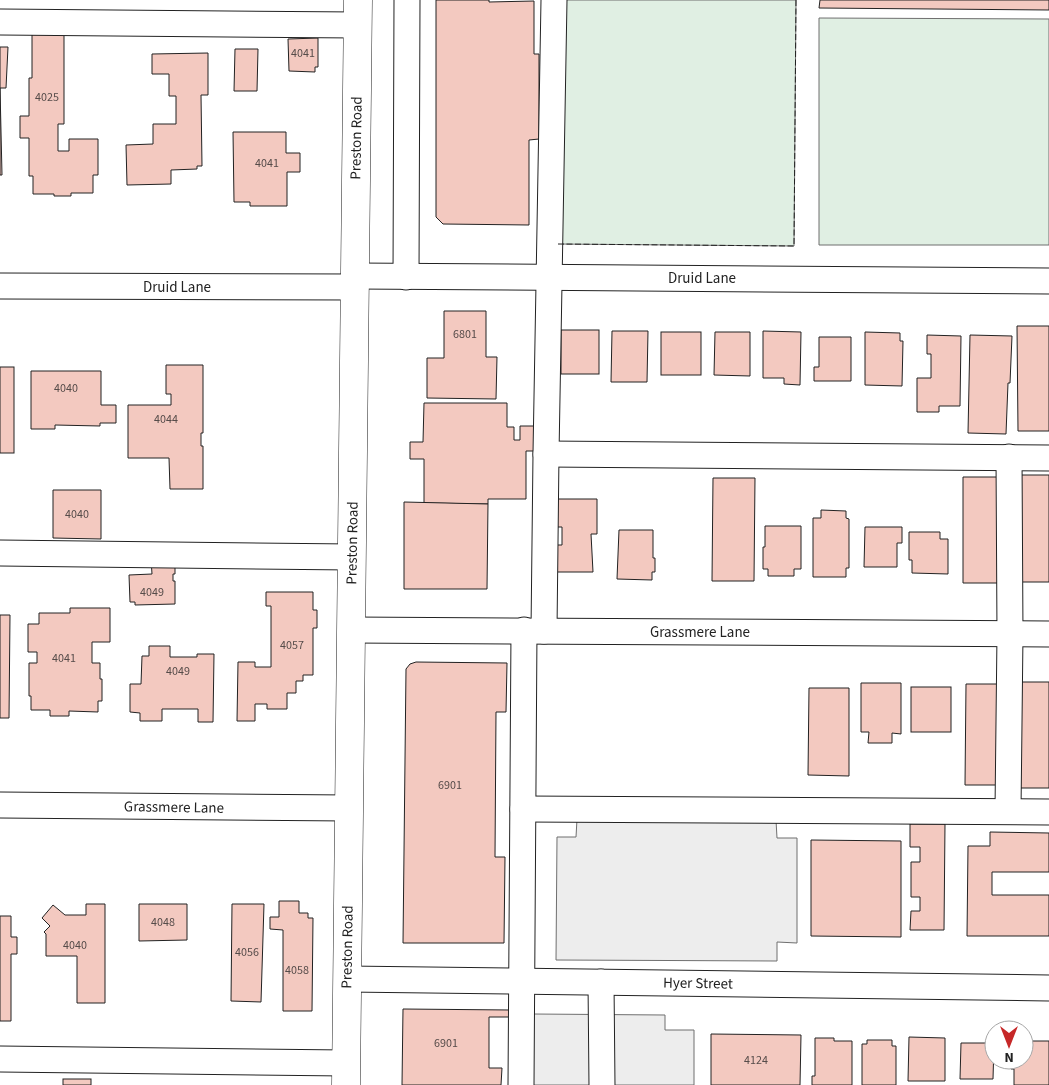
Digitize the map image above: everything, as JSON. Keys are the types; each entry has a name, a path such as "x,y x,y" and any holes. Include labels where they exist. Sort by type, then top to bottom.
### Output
{"main road":[{"name":"Preston Road","path":"346,1074 358,12"}],"street":[{"path":"406,277 407,0"},
{"path":"521,1085 523,809 546,454 554,0"},
{"path":"0,22 358,12"},
{"name":"Druid Lane","path":"0,286 355,282 406,277 1049,281"},
{"path":"546,454 1049,458"},
{"path":"1008,811 1010,457"},
{"path":"0,553 352,556"},
{"name":"Grassmere Lane","path":"351,630 1049,634"},
{"name":"Grassmere Lane","path":"0,805 349,808"},
{"path":"523,809 1049,812"},
{"name":"Hyer Street","path":"347,979 1049,988"},
{"path":"601,982 602,1085"},
{"path":"0,1059 346,1074"}],"green space":[{"path":"558,0 796,0 794,246 557,244"},
{"path":"819,18 1049,19 1049,245 819,245"}],"shaded area":[{"path":"577,819 776,820 777,838 797,838 797,943 777,942 777,961 556,960 557,837 576,837"},
{"path":"533,1014 665,1015 665,1030 694,1030 694,1085 532,1085"}],"building":[{"path":"436,0 534,1 534,54 539,54 539,139 529,140 529,225 443,224 436,217"},
{"path":"820,0 1049,0 1049,10 819,8"},
{"path":"32,33 64,33 64,124 58,124 58,151 69,151 69,139 98,139 98,175 93,175 93,193 71,193 71,196 33,194 33,176 29,176 29,138 20,138 20,116 29,116 29,78 32,78"},
{"path":"318,38 318,67 315,67 315,72 289,71 288,39"},
{"path":"0,47 8,47 6,88 0,88"},
{"path":"235,49 258,49 257,91 234,91"},
{"path":"208,53 208,95 201,95 202,166 197,166 197,169 171,170 171,184 127,185 126,145 153,144 153,124 176,124 176,96 169,96 169,74 152,74 152,54"},
{"path":"0,88 2,175 0,175"},
{"path":"233,132 286,132 286,153 300,153 300,172 287,172 287,206 250,206 250,202 234,202"},
{"path":"444,311 486,311 486,357 497,357 496,399 427,398 427,358 444,358"},
{"path":"1017,326 1049,326 1049,431 1018,431"},
{"path":"561,330 599,330 599,374 561,374"},
{"path":"612,331 648,331 647,382 611,382"},
{"path":"763,331 801,332 800,385 784,384 784,378 763,378"},
{"path":"661,332 701,332 701,375 661,375"},
{"path":"715,332 750,332 750,376 714,375"},
{"path":"865,332 900,333 900,341 903,341 902,386 865,385"},
{"path":"927,335 961,336 960,406 939,406 939,412 917,412 917,378 931,378 931,354 927,354"},
{"path":"970,335 1012,336 1006,434 968,433"},
{"path":"819,337 851,337 851,381 814,381 814,367 819,367"},
{"path":"166,365 203,365 203,433 201,433 201,446 203,446 203,489 170,489 169,458 128,458 128,405 171,405 171,394 166,394"},
{"path":"0,367 14,367 14,453 0,453"},
{"path":"31,371 101,371 101,405 116,405 116,423 100,423 100,426 55,425 55,429 31,429"},
{"path":"424,403 507,403 507,427 514,427 514,440 520,440 520,426 535,426 535,451 526,451 526,499 488,499 488,504 424,503 424,459 410,459 410,442 423,442"},
{"path":"1019,475 1049,475 1049,582 1018,582"},
{"path":"963,477 1009,477 1008,583 963,583"},
{"path":"713,478 755,478 754,581 712,581"},
{"path":"53,490 101,490 101,539 53,538"},
{"path":"557,499 597,499 597,534 591,534 593,572 557,572 557,545 562,545 562,527 557,527"},
{"path":"404,502 488,504 487,589 404,589"},
{"path":"821,510 846,511 846,518 849,519 849,568 846,568 846,577 813,577 813,518 821,518"},
{"path":"765,526 801,526 801,569 794,569 794,576 768,576 768,569 763,569"},
{"path":"865,527 902,527 902,543 897,543 897,567 864,567"},
{"path":"619,530 653,530 655,572 652,572 652,580 617,579"},
{"path":"909,532 940,532 940,539 948,539 948,574 912,573 912,560 909,560"},
{"path":"175,558 173,581 175,581 175,604 135,605 135,602 130,602 129,575 152,574 151,559"},
{"path":"266,592 313,592 313,610 317,610 317,628 313,628 313,675 303,675 303,681 296,681 296,693 287,693 287,709 267,709 267,704 255,704 255,721 237,721 238,662 255,662 255,667 271,667 271,606 266,606"},
{"path":"70,608 110,608 110,642 92,642 92,663 100,663 102,701 98,701 98,712 69,711 69,716 50,716 50,710 31,710 29,663 37,663 37,652 28,652 28,624 39,624 39,613 70,613"},
{"path":"0,615 10,615 9,718 0,718"},
{"path":"149,646 170,646 170,657 197,657 197,654 214,654 213,722 198,722 198,709 162,709 162,721 140,721 140,713 130,712 130,684 141,684 142,656 149,656"},
{"path":"416,662 507,663 506,712 496,712 495,857 505,857 504,943 403,943 406,669 410,664"},
{"path":"1015,682 1049,682 1049,788 1015,788"},
{"path":"861,683 901,683 901,734 892,733 892,743 868,743 869,732 861,732"},
{"path":"966,684 1006,684 1005,785 965,785"},
{"path":"911,687 951,687 951,732 911,732"},
{"path":"809,688 849,688 849,776 808,775"},
{"path":"910,824 945,824 944,930 910,930 911,911 920,911 920,897 911,897 911,862 920,862 920,847 910,847"},
{"path":"990,832 1049,833 1049,872 992,872 992,895 1049,895 1049,936 967,936 968,846 990,846"},
{"path":"811,840 901,841 901,937 811,936"},
{"path":"279,901 299,901 299,913 308,913 308,918 313,918 312,1011 283,1011 283,930 270,929 270,917 279,917"},
{"path":"86,904 105,904 105,1003 77,1003 77,956 46,956 46,934 44,932 50,926 42,918 53,905 65,915 86,915"},
{"path":"139,904 187,904 187,940 139,941"},
{"path":"232,904 264,904 261,1002 231,1001"},
{"path":"0,916 11,916 11,937 17,937 17,954 11,954 11,1021 0,1021"},
{"path":"403,1009 511,1010 511,1017 489,1017 489,1068 502,1068 501,1085 402,1085"},
{"path":"711,1034 801,1035 800,1085 711,1085"},
{"path":"909,1037 945,1038 945,1081 908,1081"},
{"path":"815,1038 834,1038 834,1041 852,1041 852,1085 812,1085 812,1076 815,1076"},
{"path":"867,1040 892,1040 892,1046 896,1046 896,1085 862,1085 862,1044 867,1044"},
{"path":"1034,1041 1049,1041 1049,1085 1014,1085 1014,1070 1034,1070"},
{"path":"961,1043 984,1043 984,1070 993,1070 993,1079 960,1079"},
{"path":"63,1079 91,1079 91,1085 63,1085"}],"fence":[{"path":"558,244 794,246 796,0"}]}
